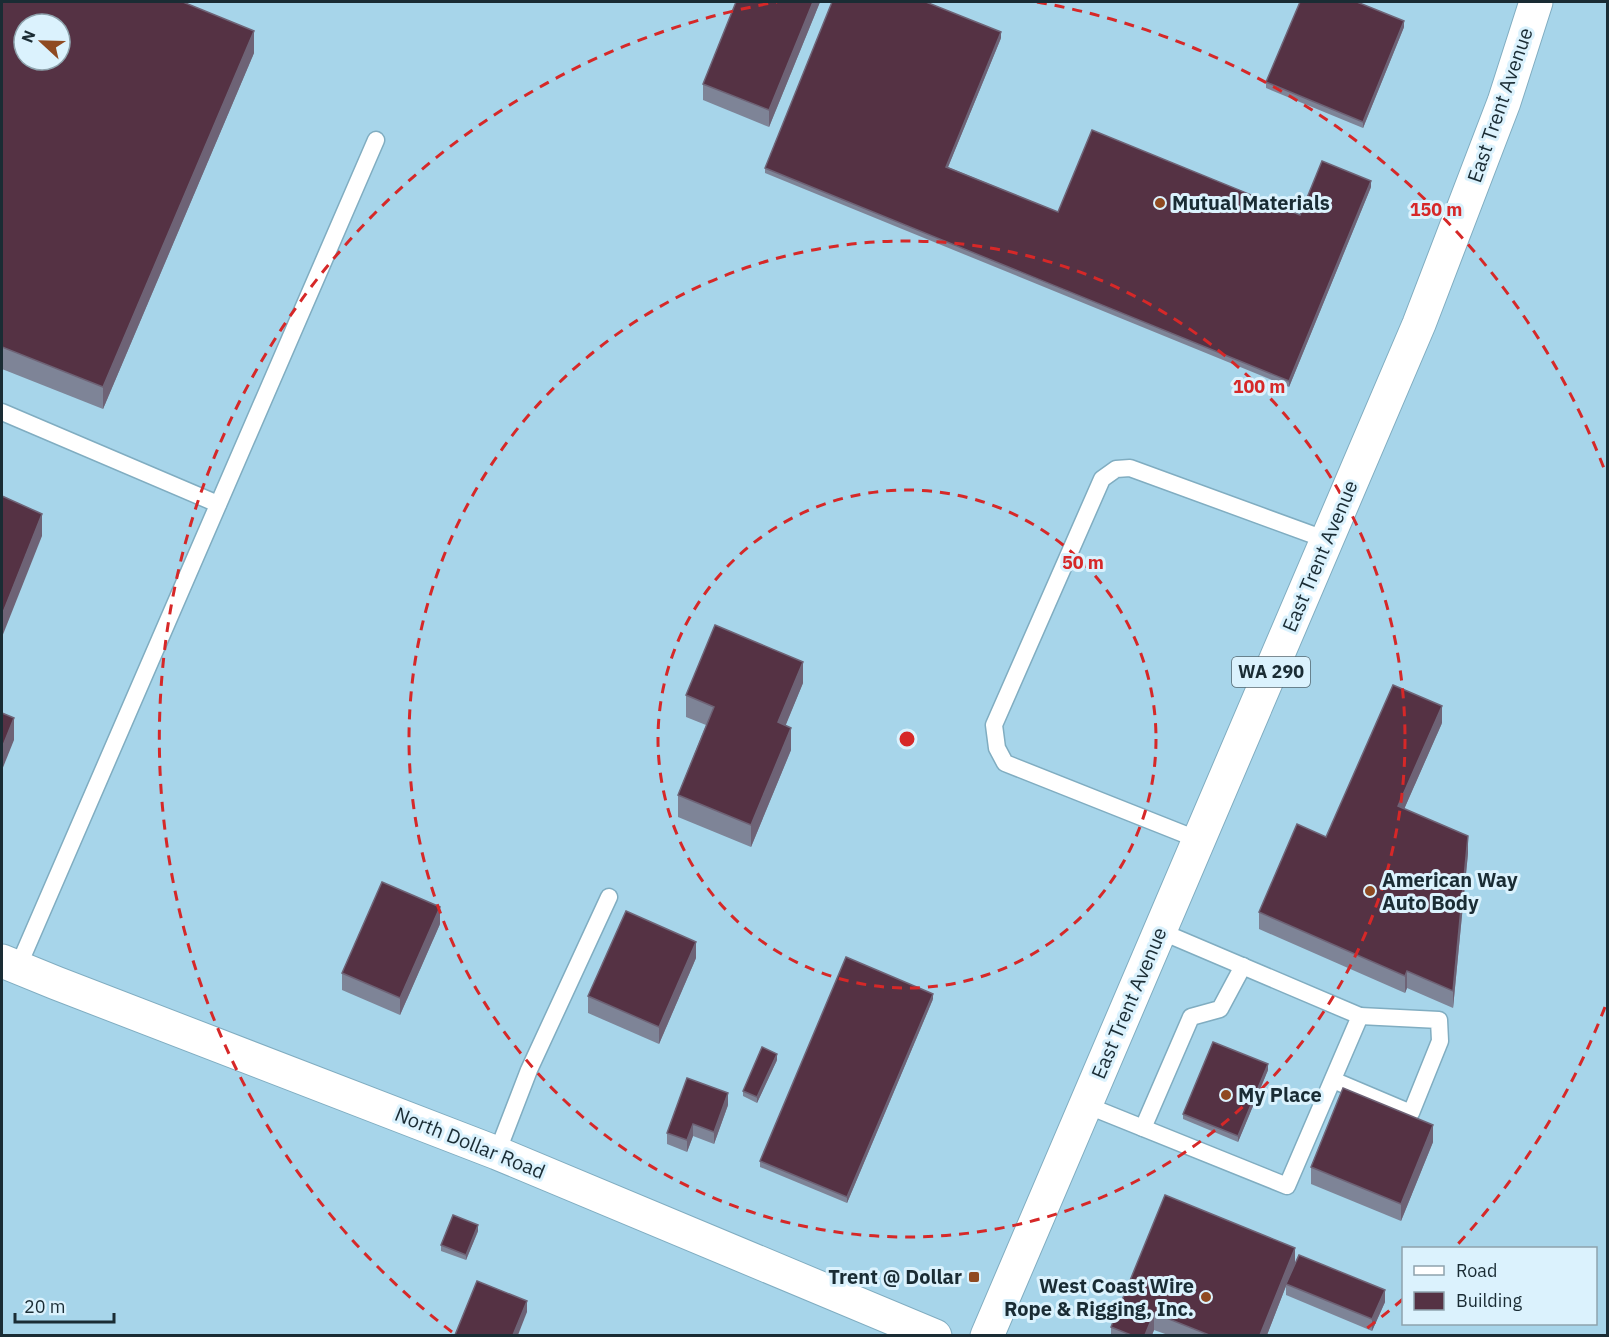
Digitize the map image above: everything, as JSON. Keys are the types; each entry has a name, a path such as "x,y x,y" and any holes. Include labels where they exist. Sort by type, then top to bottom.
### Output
{"main road":[{"name":"East Trent Avenue","path":"987,1335 1423,313 1504,102 1536,2"},
{"name":"North Dollar Road","path":"10,964 497,1153 935,1335"}],"lane":[{"path":"10,964 218,504 376,140"},
{"path":"2,412 218,504"},
{"path":"1199,840 1005,763 997,747 994,725 1102,479 1116,469 1130,468 1327,540"},
{"path":"497,1153 529,1070 609,897"},
{"path":"1160,931 1360,1016 1439,1020 1440,1041 1411,1113 1333,1080"},
{"path":"1143,1128 1191,1017 1220,1009 1243,966"},
{"path":"1086,1105 1287,1186 1360,1016"}],"building":[{"path":"2,2 183,2 254,31 103,387 2,347"},
{"path":"736,2 813,2 769,110 703,84"},
{"name":"Mutual Materials","path":"832,2 926,2 1001,32 946,167 1058,212 1092,130 1300,215 1322,161 1371,181 1289,381 765,168"},
{"path":"1300,2 1357,2 1404,21 1363,122 1266,82"},
{"path":"2,496 42,514 2,615"},
{"path":"715,625 803,662 778,722 791,728 751,825 678,795 714,707 686,695"},
{"name":"American Way Auto Body","path":"1393,685 1442,706 1398,806 1468,836 1453,991 1407,971 1405,976 1259,912 1297,824 1326,837"},
{"path":"2,713 14,718 2,748"},
{"path":"382,882 440,907 400,998 342,973"},
{"path":"626,911 696,942 659,1027 588,996"},
{"path":"846,957 933,994 847,1197 760,1161"},
{"name":"My Place","path":"1213,1042 1268,1064 1238,1136 1183,1114"},
{"path":"762,1047 777,1054 757,1097 743,1091"},
{"path":"687,1078 728,1093 714,1132 693,1124 687,1140 667,1133"},
{"path":"1343,1088 1433,1125 1401,1204 1311,1167"},
{"name":"West Coast Wire Rope & Rigging, Inc.","path":"1165,1195 1295,1248 1260,1335 1209,1335 1154,1313 1145,1335 1131,1335 1111,1327"},
{"path":"453,1215 478,1225 466,1255 441,1245"},
{"path":"1299,1255 1385,1290 1372,1319 1286,1284"},
{"path":"477,1281 527,1301 513,1335 455,1335"}],"place":[{"name":"Mutual Materials","path":"1160,203"},
{"name":"American Way Auto Body","path":"1370,891"},
{"name":"My Place","path":"1226,1095"},
{"name":"Trent @ Dollar","path":"974,1277"},
{"name":"West Coast Wire Rope & Rigging, Inc.","path":"1206,1297"}]}
